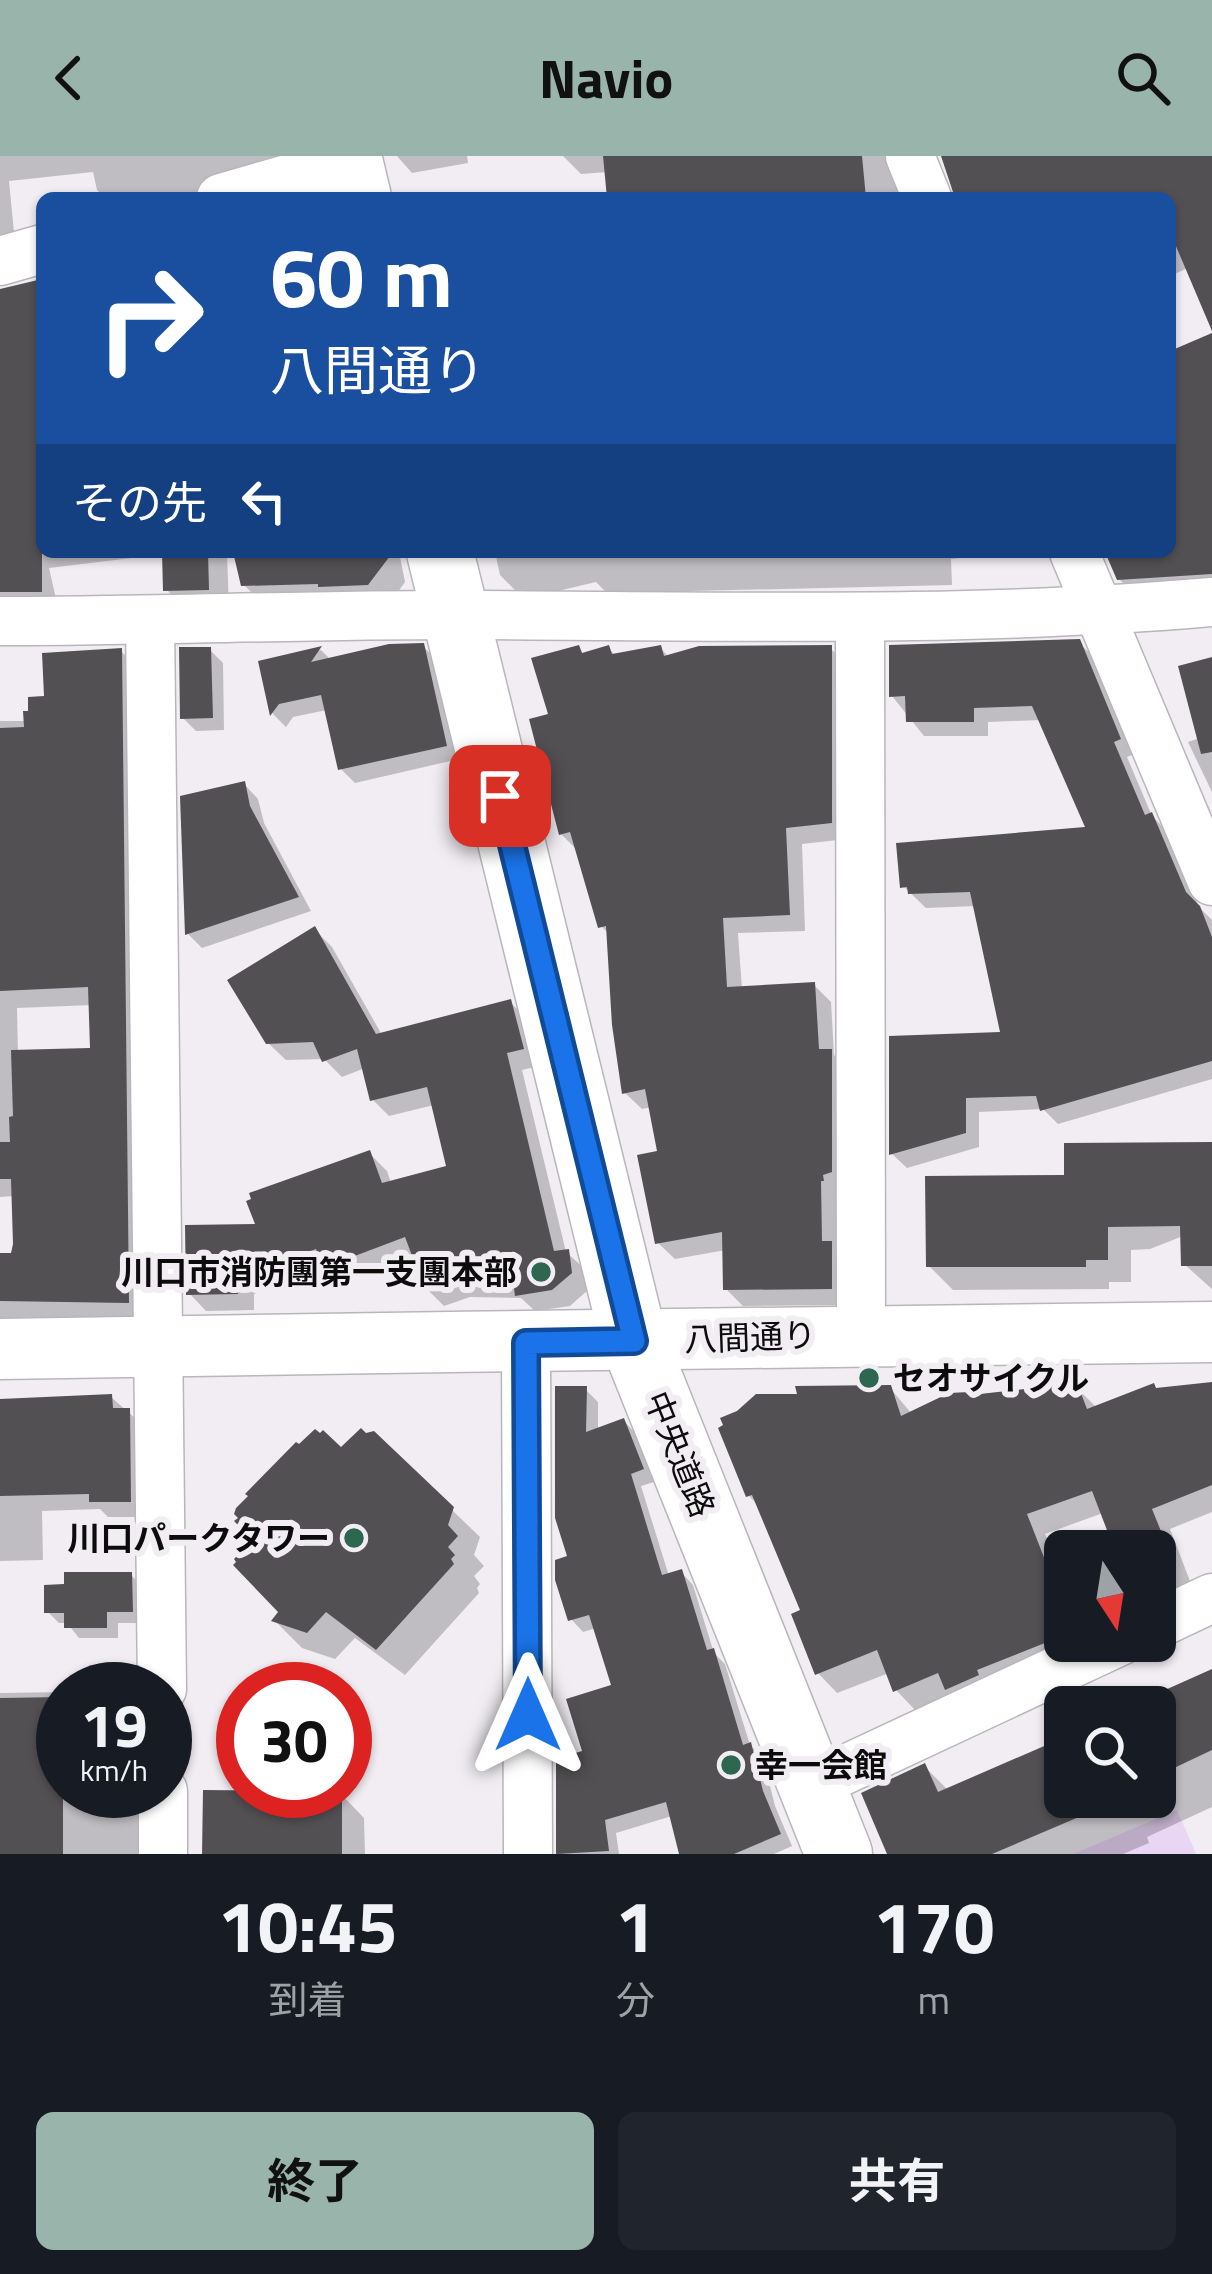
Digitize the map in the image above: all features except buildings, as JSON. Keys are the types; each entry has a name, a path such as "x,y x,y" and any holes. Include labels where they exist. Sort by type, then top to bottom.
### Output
{"main road":[{"name":"中央道路","path":"441,558 634,1341 839,1854"}],"street":[{"path":"910,156 925,192"},
{"path":"251,192 352,172"},
{"path":"0,261 36,251"},
{"path":"1076,558 1212,881"},
{"path":"0,621 454,615 860,617 1098,612 1212,602"},
{"path":"860,617 861,1334"},
{"path":"150,621 162,1662"},
{"name":"八間通り","path":"0,1349 1212,1332"},
{"path":"526,1343 528,1854"},
{"path":"1176,1614 1212,1598"},
{"path":"812,1785 1075,1662"},
{"path":"163,1818 163,1854"}],"shaded area":[{"path":"1176,1810 1196,1854 1073,1854 1158,1818 1176,1818"}],"place":[{"name":"川口市消防團第一支團本部","path":"541,1272"},
{"name":"セオサイクル","path":"869,1378"},
{"name":"川口パークタワー","path":"354,1538"},
{"name":"幸一会館","path":"731,1765"}],"route":[{"path":"500,796 634,1341 526,1343 528,1715"}]}
